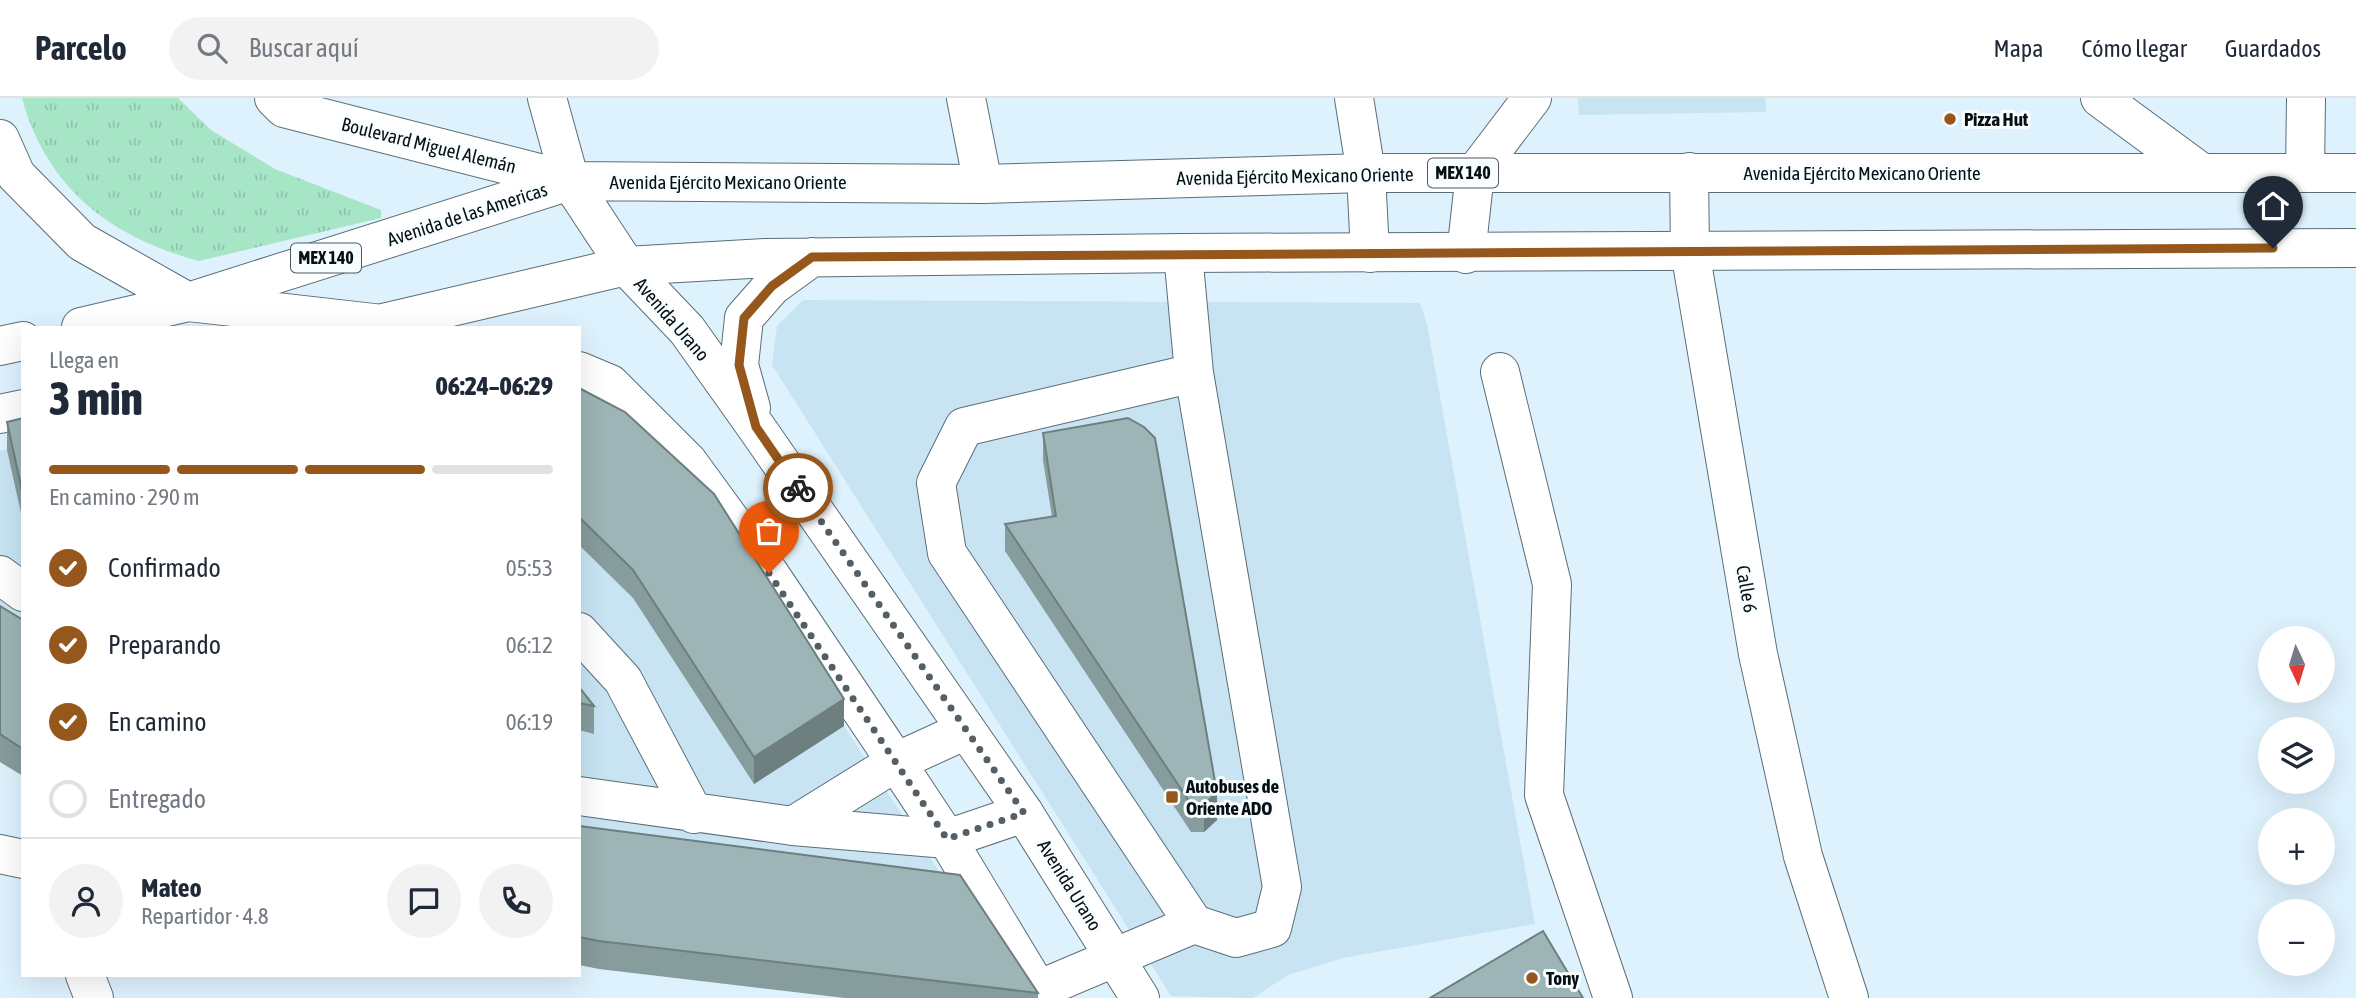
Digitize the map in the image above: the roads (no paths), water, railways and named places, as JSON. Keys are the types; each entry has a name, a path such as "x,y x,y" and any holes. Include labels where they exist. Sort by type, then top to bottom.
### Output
{"main road":[{"name":"Boulevard Miguel Alemán","path":"274,98 284,108 570,181"},
{"path":"547,98 570,181 626,266"},
{"path":"966,98 984,184"},
{"path":"1354,98 1366,173 1370,253"},
{"path":"1465,254 1475,173 1532,98"},
{"path":"2100,98 2202,173"},
{"path":"2305,173 2306,98"},
{"path":"0,139 16,176 82,242 188,302 385,326 626,266 812,257 2356,248"},
{"name":"Avenida Ejército Mexicano Oriente","path":"570,181 984,184 1366,173 2356,173"},
{"name":"Calle 6","path":"1689,173 1690,251 1758,654 1803,856 1849,998"},
{"name":"Avenida de las Americas","path":"85,326 188,302 570,181"},
{"path":"1183,253 1194,373 1282,887 1272,928 1236,937 1194,924 947,553 936,483 964,427 1194,373"},
{"path":"756,427 739,365 744,318 772,286 812,257"},
{"name":"Avenida Urano","path":"626,266 687,330 756,427 1024,813 1140,998"},
{"path":"0,346 21,341"},
{"path":"581,372 610,384 688,462 769,573 896,761 1041,994 1115,957 1194,924"},
{"path":"1500,372 1552,584 1544,795 1613,998"},
{"path":"0,414 21,409"},
{"path":"0,575 21,591"},
{"path":"581,634 623,680 694,814"},
{"path":"793,826 896,761 966,730"},
{"path":"581,796 793,826 947,839 1024,813"},
{"path":"0,854 21,859"},
{"path":"86,977 94,998"}],"place":[{"name":"Pizza Hut","path":"1950,119"},
{"name":"Autobuses de Oriente ADO","path":"1172,797"},
{"name":"Tony","path":"1532,978"}]}
